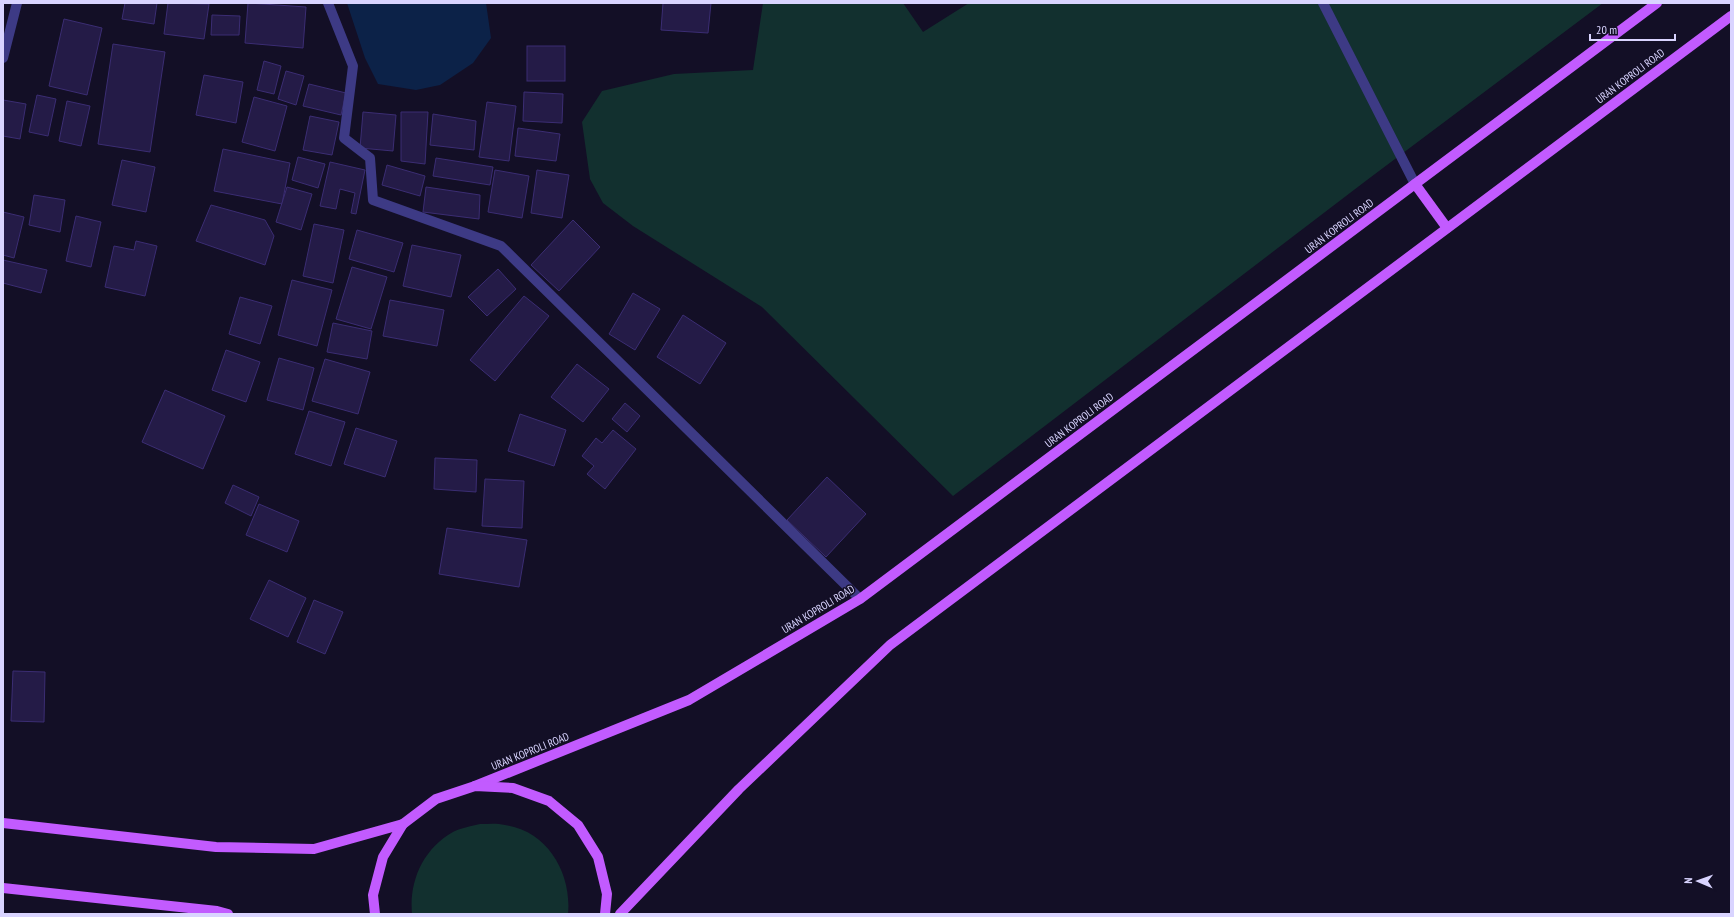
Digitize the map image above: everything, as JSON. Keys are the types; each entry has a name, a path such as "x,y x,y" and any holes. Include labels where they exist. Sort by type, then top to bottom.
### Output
{"main road":[{"name":"URAN KOPROLI ROAD","path":"403,824 436,799 475,786 689,700 860,599 1657,3"},
{"name":"URAN KOPROLI ROAD","path":"620,914 739,788 890,645 1731,16"},
{"path":"1415,184 1447,228"},
{"path":"475,786 513,788 541,798 548,801 578,825 598,857 607,894 605,914"},
{"path":"3,823 216,847 314,849 403,824"},
{"path":"375,914 373,895 382,857 403,824"},
{"path":"3,888 217,911 228,914"}],"street":[{"path":"3,58 17,3"},
{"path":"328,3 353,66 344,138 370,158 374,200 501,246 860,599"},
{"path":"1323,3 1415,184"}],"green space":[{"path":"763,3 903,3 923,32 969,3 1603,3 1367,180 953,496 762,307 633,226 603,203 590,179 582,122 602,91 674,74 753,70"},
{"path":"480,824 499,824 520,829 534,836 545,845 561,870 566,884 568,914 412,914 413,890 420,867 426,857 434,847 453,832"}],"water":[{"path":"347,3 486,3 491,38 473,63 440,85 416,90 378,84 365,58"}],"building":[{"path":"125,3 157,3 154,24 122,19"},
{"path":"168,3 209,4 204,39 164,34"},
{"path":"248,3 306,7 303,48 245,43"},
{"path":"663,3 711,3 708,33 661,30"},
{"path":"212,15 240,16 239,35 211,35"},
{"path":"64,19 102,28 87,95 49,86"},
{"path":"113,44 165,52 150,152 98,144"},
{"path":"527,46 565,46 565,81 527,81"},
{"path":"264,61 281,66 274,94 257,90"},
{"path":"286,71 304,76 296,105 278,99"},
{"path":"204,75 243,82 236,123 196,115"},
{"path":"309,84 346,93 341,115 303,106"},
{"path":"524,92 563,94 562,123 523,121"},
{"path":"37,95 56,99 48,136 29,132"},
{"path":"254,97 287,106 275,151 242,142"},
{"path":"3,100 26,104 20,139 3,136"},
{"path":"67,101 90,106 81,146 59,141"},
{"path":"487,102 516,106 509,161 479,157"},
{"path":"363,112 396,115 393,151 360,148"},
{"path":"401,112 428,112 425,164 401,161"},
{"path":"433,114 476,121 474,150 430,145"},
{"path":"310,116 339,122 332,155 303,150"},
{"path":"518,128 560,134 556,161 515,156"},
{"path":"223,149 290,163 282,204 214,191"},
{"path":"298,157 325,164 318,188 292,180"},
{"path":"436,158 493,167 490,185 433,176"},
{"path":"122,160 155,167 146,212 112,205"},
{"path":"330,162 365,170 356,214 351,213 355,193 340,189 336,209 320,206"},
{"path":"387,165 425,176 420,196 382,185"},
{"path":"495,170 529,176 522,218 488,212"},
{"path":"537,170 569,175 562,218 531,213"},
{"path":"287,187 312,194 301,230 276,222"},
{"path":"426,187 480,195 479,219 423,212"},
{"path":"34,195 65,200 60,232 29,225"},
{"path":"211,205 265,220 274,236 265,265 196,241"},
{"path":"3,212 24,217 14,258 3,255"},
{"path":"76,216 101,222 91,267 66,261"},
{"path":"573,220 600,247 559,291 531,265"},
{"path":"314,224 344,230 333,283 303,276"},
{"path":"357,230 403,243 394,272 349,259"},
{"path":"136,241 157,246 145,296 105,287 114,246 134,250"},
{"path":"412,245 461,255 451,297 403,286"},
{"path":"3,260 47,270 41,293 3,283"},
{"path":"352,267 387,277 371,329 336,319"},
{"path":"498,269 516,289 487,316 468,297"},
{"path":"292,280 332,290 317,346 278,335"},
{"path":"633,293 660,309 635,350 609,334"},
{"path":"524,296 549,316 495,381 470,360"},
{"path":"240,297 272,306 260,344 229,334"},
{"path":"390,300 444,310 437,346 383,336"},
{"path":"683,315 726,343 700,384 657,357"},
{"path":"333,323 372,331 367,359 327,352"},
{"path":"226,350 260,362 246,402 212,390"},
{"path":"279,358 314,368 303,410 267,400"},
{"path":"325,359 370,372 358,414 312,401"},
{"path":"577,364 609,389 583,422 551,397"},
{"path":"165,390 225,416 203,469 142,442"},
{"path":"625,403 640,416 627,432 612,419"},
{"path":"309,411 345,422 331,466 295,454"},
{"path":"520,414 566,430 554,466 508,451"},
{"path":"356,428 397,441 385,477 344,464"},
{"path":"613,430 636,449 605,489 587,474 594,466 582,456 596,438 602,443"},
{"path":"435,458 477,460 476,492 434,489"},
{"path":"827,477 866,514 826,557 787,520"},
{"path":"485,479 524,481 522,528 482,526"},
{"path":"233,485 259,497 251,516 225,503"},
{"path":"259,504 299,521 287,552 246,535"},
{"path":"447,528 527,540 519,587 439,574"},
{"path":"269,580 306,598 288,637 250,619"},
{"path":"314,600 343,612 325,654 297,642"},
{"path":"13,671 45,672 44,722 11,721"}]}
